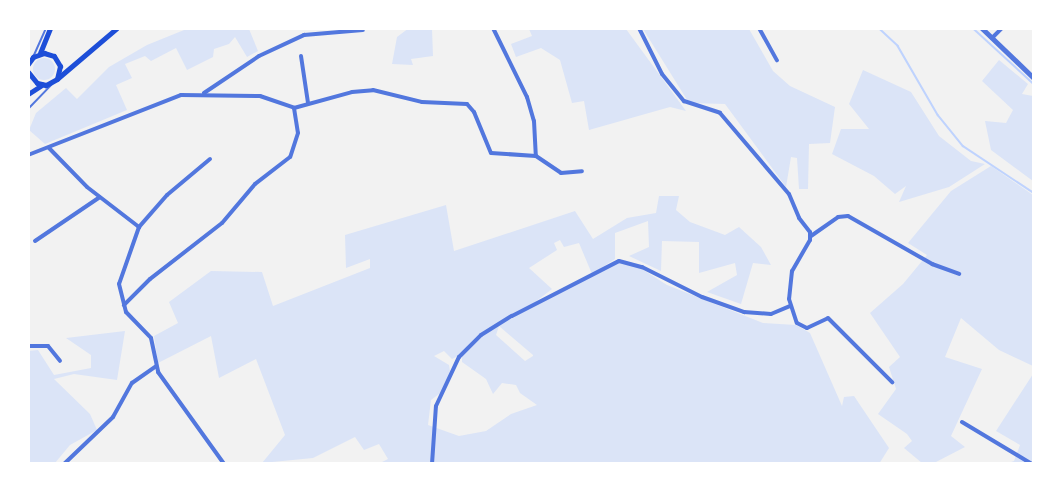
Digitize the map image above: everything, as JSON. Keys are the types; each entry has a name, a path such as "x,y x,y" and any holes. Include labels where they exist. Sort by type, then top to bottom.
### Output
{"main road":[{"path":"40,53 48,28"},
{"path":"28,94 55,80 117,28"},
{"path":"28,64 31,57 40,53 51,54 58,60 60,70 55,80"},
{"path":"29,74 42,85"},
{"path":"28,82 29,74"}],"street":[{"path":"493,28 527,97 534,121 536,156"},
{"path":"639,28 662,74 684,101 720,113 789,194 811,236"},
{"path":"759,28 777,60"},
{"path":"982,28 1034,78"},
{"path":"992,38 1002,28"},
{"path":"203,94 259,56 304,35 363,30"},
{"path":"302,56 308,103"},
{"path":"28,156 166,100 203,94 260,96 294,108 373,90 422,102 467,104 474,112 491,153 536,156 561,173 582,171"},
{"path":"124,305 150,279 222,223 255,184 290,157 298,133 294,108"},
{"path":"49,148 100,197 139,227"},
{"path":"210,159 167,195 139,227 118,284 131,320 150,338 156,366 178,404 224,464"},
{"path":"35,241 100,197"},
{"path":"892,382 828,318 812,326 802,326 790,306 792,271 811,236 838,217 848,216 932,264 959,274"},
{"path":"432,464 436,406 459,357 481,335 512,316 619,261 642,267 702,297 744,312 771,314 790,306"},
{"path":"28,346 48,346 60,360"},
{"path":"63,464 113,417 132,383 156,366"},
{"path":"962,422 1032,464"}],"lane":[{"path":"31,57 39,37 48,28"},
{"path":"28,109 55,80"}],"shaded area":[{"path":"189,28 249,29 258,51 247,57 235,37 229,44 214,49 213,57 187,70 176,48 151,61 145,56 125,64 132,78 116,85 127,110 45,144 29,130 36,113 66,88 77,99 109,67 147,45"},
{"path":"409,28 432,29 433,56 411,59 413,65 392,64 397,37"},
{"path":"529,29 626,29 686,111 670,107 589,130 584,101 572,103 560,60 541,48 516,57 511,44 532,36"},
{"path":"643,29 749,29 773,71 790,86 835,107 830,143 809,144 808,189 799,189 797,158 791,157 786,187 725,104 689,103"},
{"path":"40,58 48,58 55,65 55,73 48,80 40,80 33,73 33,65"},
{"path":"999,60 1028,84 1022,94 1033,96 1033,181 991,150 985,121 1006,123 1013,110 982,81"},
{"path":"863,70 911,92 939,136 971,161 985,164 949,187 899,202 906,186 895,194 874,176 832,154 841,129 869,129 849,104"},
{"path":"991,166 1033,195 1033,366 999,350 961,318 945,357 982,369 951,436 965,447 934,463 922,463 904,448 912,441 907,434 878,414 896,389 889,367 900,357 870,313 903,284 927,255 908,243 951,191"},
{"path":"659,196 679,196 676,210 690,222 725,235 739,227 761,247 771,265 753,263 741,304 707,292 737,275 735,263 699,273 699,242 662,241 661,271 629,256 649,247 648,221 615,233 615,259 592,274 579,243 564,247 560,240 554,243 557,250 529,268 552,289 526,309 618,263 631,262 667,285 763,323 796,325 810,333 842,406 844,397 854,396 889,448 879,464 378,464 388,459 379,444 364,450 355,437 313,458 262,463 285,435 256,359 219,378 211,336 158,363 154,336 178,323 169,302 211,271 262,272 273,306 370,268 370,259 346,268 345,235 446,205 454,251 575,211 593,239 627,218 656,213","holes":["499,326 533,355 533,356 525,361 496,335","444,351 452,359 462,354 462,362 486,379 493,394 502,383 516,385 520,393 537,405 511,414 486,431 459,436 428,425 431,400 443,391 450,371 449,365 434,356"]},
{"path":"125,331 117,380 74,374 54,379 90,414 97,430 70,445 55,463 29,463 28,351 38,350 54,375 91,368 91,355 66,338"},
{"path":"1033,374 1033,463 1008,463 1014,461 1020,445 996,431"}],"waterway":[{"path":"879,28 898,46 938,115 963,146 1034,193"},
{"path":"973,28 1034,84"}]}
